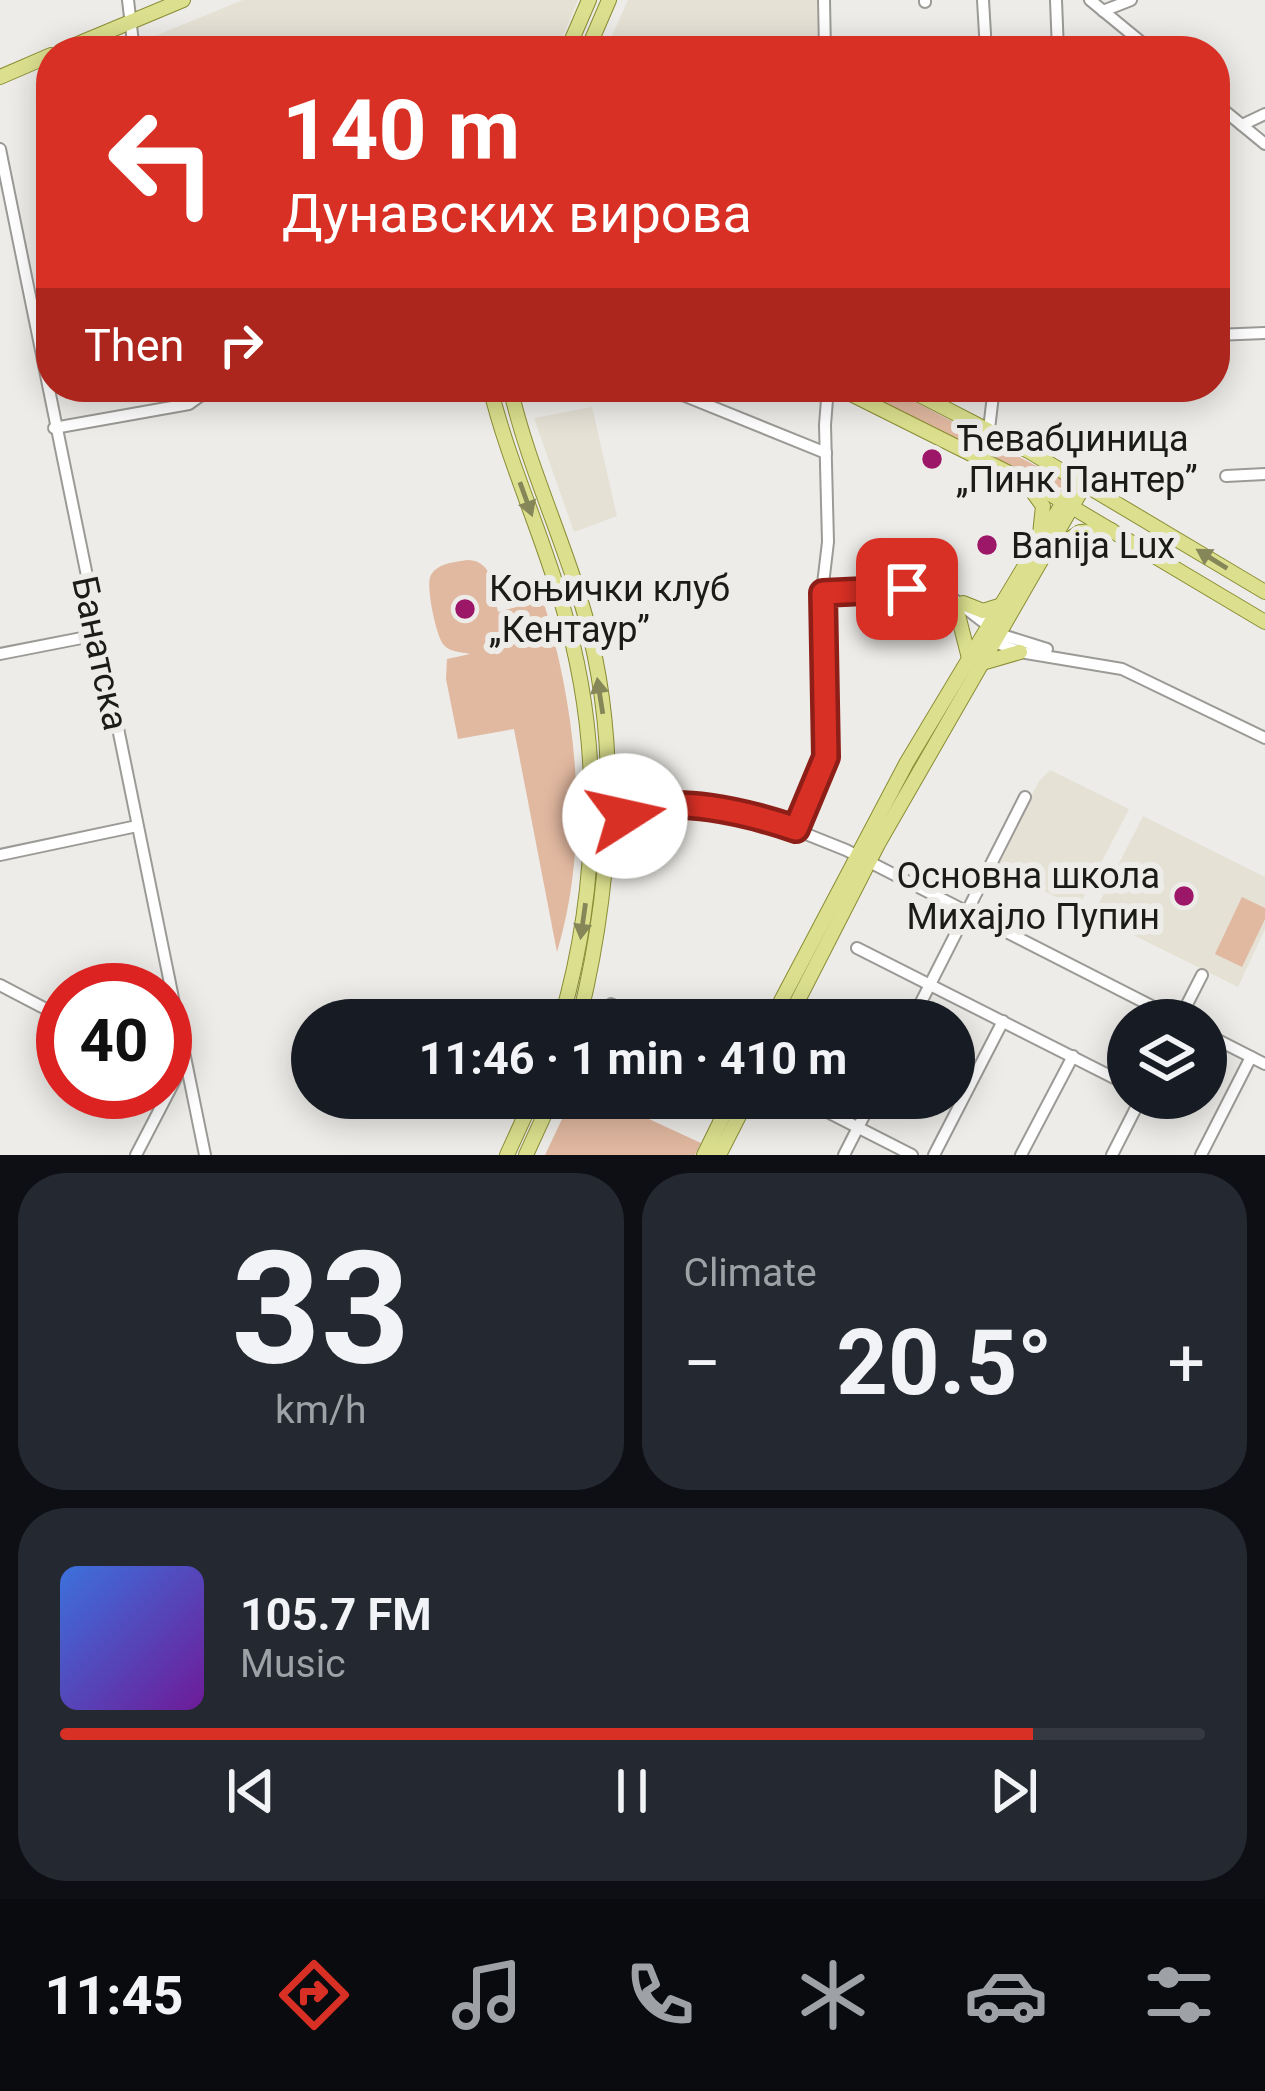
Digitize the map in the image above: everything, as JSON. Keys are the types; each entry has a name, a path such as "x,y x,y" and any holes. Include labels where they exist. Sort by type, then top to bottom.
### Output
{"main road":[{"path":"96,36 183,0"},
{"path":"573,36 589,0"},
{"path":"593,36 609,0"},
{"path":"0,77 36,61"},
{"path":"495,402 562,602 585,711 590,855 580,940 566,999"},
{"path":"513,402 580,598 601,696 608,838 597,940 584,999"},
{"path":"864,402 1069,504 1265,622"},
{"path":"934,402 1081,481 1265,592"},
{"path":"975,661 1020,648 1005,609 1038,541 1043,520 1041,501 1013,474"},
{"path":"783,999 990,634 1041,559 1081,481"},
{"path":"1038,541 1069,504"},
{"path":"1041,559 1080,532 1118,531"},
{"path":"975,661 960,607 1005,609"},
{"path":"798,999 862,859"},
{"path":"507,1155 523,1119"},
{"path":"526,1155 542,1119"},
{"path":"704,1155 722,1119"},
{"path":"718,1155 737,1119"}],"street":[{"path":"128,0 131,36"},
{"path":"824,0 825,36"},
{"path":"983,0 985,36"},
{"path":"1056,0 1057,36"},
{"path":"1090,0 1134,36"},
{"path":"1103,10 1131,0"},
{"path":"1242,125 1265,114"},
{"path":"1230,115 1265,144"},
{"name":"Банатска","path":"0,149 36,335"},
{"path":"1230,334 1265,333"},
{"name":"Банатска","path":"49,402 137,826 158,963"},
{"path":"54,428 184,402"},
{"path":"700,402 826,453"},
{"path":"796,829 826,757 823,593 829,542 826,453 831,402"},
{"path":"989,430 992,402"},
{"path":"1226,476 1265,474"},
{"path":"823,593 918,590 947,594 990,634 1020,648 1048,650 1130,672 1265,739"},
{"path":"0,654 97,635"},
{"path":"608,774 622,794 642,807 725,811 796,829 1138,999"},
{"path":"923,999 1025,797"},
{"path":"608,838 622,819 642,807"},
{"path":"0,855 137,826"},
{"path":"856,948 1107,1074"},
{"path":"1190,999 1202,975"},
{"path":"0,985 36,1004"},
{"path":"934,1155 1003,1021"},
{"path":"1227,1045 1265,1064"},
{"path":"1022,1155 1072,1056"},
{"path":"1201,1155 1251,1057"},
{"name":"Банатска","path":"192,1118 206,1155"},
{"path":"136,1155 154,1119"},
{"path":"842,1119 912,1155"},
{"path":"844,1155 862,1119"},
{"path":"1112,1155 1130,1119"}],"shaded area":[{"path":"243,0 578,0 563,36 155,36"},
{"path":"628,0 817,0 818,36 612,36"},
{"path":"882,402 914,402 1061,479 1064,487 1057,488"},
{"path":"592,407 617,516 574,532 534,418"},
{"path":"468,560 488,571 498,612 543,600 555,642 576,775 574,865 557,952 514,729 458,739 446,679 447,659 470,654 443,644 432,610 430,580 442,566"},
{"path":"1050,770 1129,809 1078,908 996,867 1039,781"},
{"name":"Основна школа Михајло Пупин","path":"1143,816 1265,877 1265,929 1238,987 1093,915"},
{"path":"1242,897 1265,908 1265,919 1242,967 1215,954"},
{"path":"562,1119 649,1119 701,1143 695,1155 545,1155"}],"place":[{"name":"Ћевабџиница „Пинк Пантер”","path":"932,459"},
{"name":"Banija Lux","path":"987,545"},
{"name":"Коњички клуб „Кентаур”","path":"465,609"},
{"name":"Основна школа Михајло Пупин","path":"1184,896"}],"route":[{"path":"625,816 642,807 695,807 796,829 826,757 823,593 907,589"}]}
